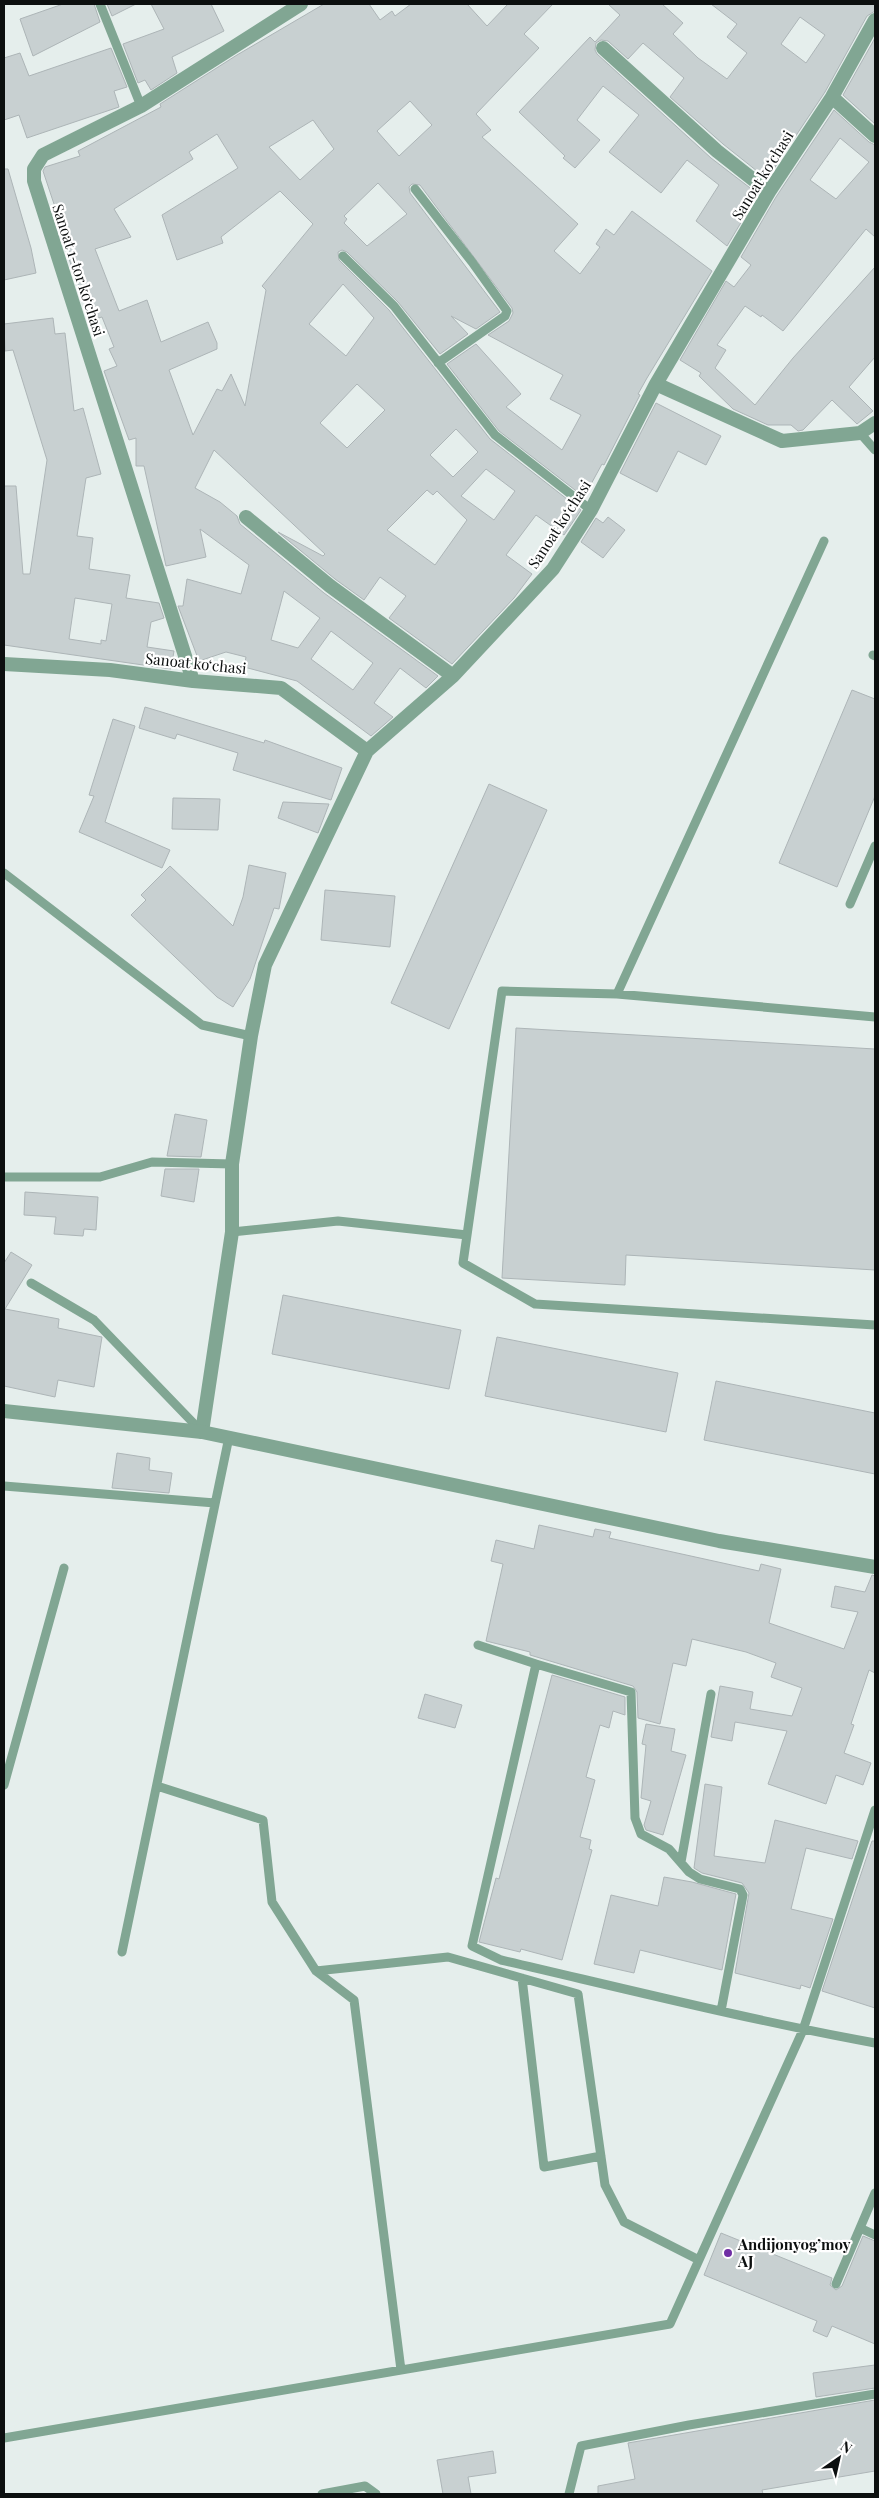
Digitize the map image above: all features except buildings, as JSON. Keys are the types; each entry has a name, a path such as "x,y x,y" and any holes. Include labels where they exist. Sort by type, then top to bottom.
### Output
{"street":[{"name":"Sanoat 1-tor ko‘chasi","path":"193,680 34,181 34,169 43,155 141,106 301,4"},
{"name":"Sanoat koʻchasi","path":"4,664 110,670 281,688 367,751 453,676 553,569 591,510 656,384 769,192 832,97 875,20"},
{"path":"604,48 716,151 769,192"},
{"path":"832,97 875,136"},
{"path":"656,384 782,441 860,433 875,423"},
{"path":"246,517 330,586 453,676"},
{"path":"202,1432 232,1232 232,1164 251,1036 265,965 367,751"},
{"path":"4,1411 202,1432 719,1541 875,1567"}],"lane":[{"path":"100,4 141,106"},
{"path":"415,190 472,262 507,311 505,316 438,364"},
{"path":"343,256 394,306 495,436 591,510"},
{"path":"860,433 875,450"},
{"path":"617,994 824,541"},
{"path":"850,904 875,846"},
{"path":"4,872 202,1025 251,1036"},
{"path":"875,1017 617,994 502,991 463,1263 535,1304 875,1325"},
{"path":"4,1177 100,1177 152,1162 232,1164"},
{"path":"232,1232 338,1221 467,1235"},
{"path":"31,1283 94,1320 202,1432"},
{"path":"122,1952 229,1437"},
{"path":"4,1486 215,1504"},
{"path":"4,1785 64,1568"},
{"path":"478,1645 631,1692 635,1818 641,1834 669,1849 689,1872 700,1880 731,1885 740,1889 743,1894 721,2011"},
{"path":"536,1664 472,1946 501,1960 803,2030 875,2043"},
{"path":"681,1862 711,1694"},
{"path":"157,1786 263,1820 272,1902 316,1971 354,2000 401,2370"},
{"path":"4,2438 670,2324 803,2030 875,1810"},
{"path":"316,1971 448,1957 578,1994 606,2185 624,2222 699,2260"},
{"path":"522,1978 544,2167 601,2156"},
{"path":"836,2284 875,2193"},
{"path":"860,2228 875,2235"},
{"path":"570,2494 581,2446 689,2425 875,2394"},
{"path":"322,2494 365,2486 376,2494"}],"place":[{"name":"Andijonyog’moy AJ","path":"728,2253"}]}
